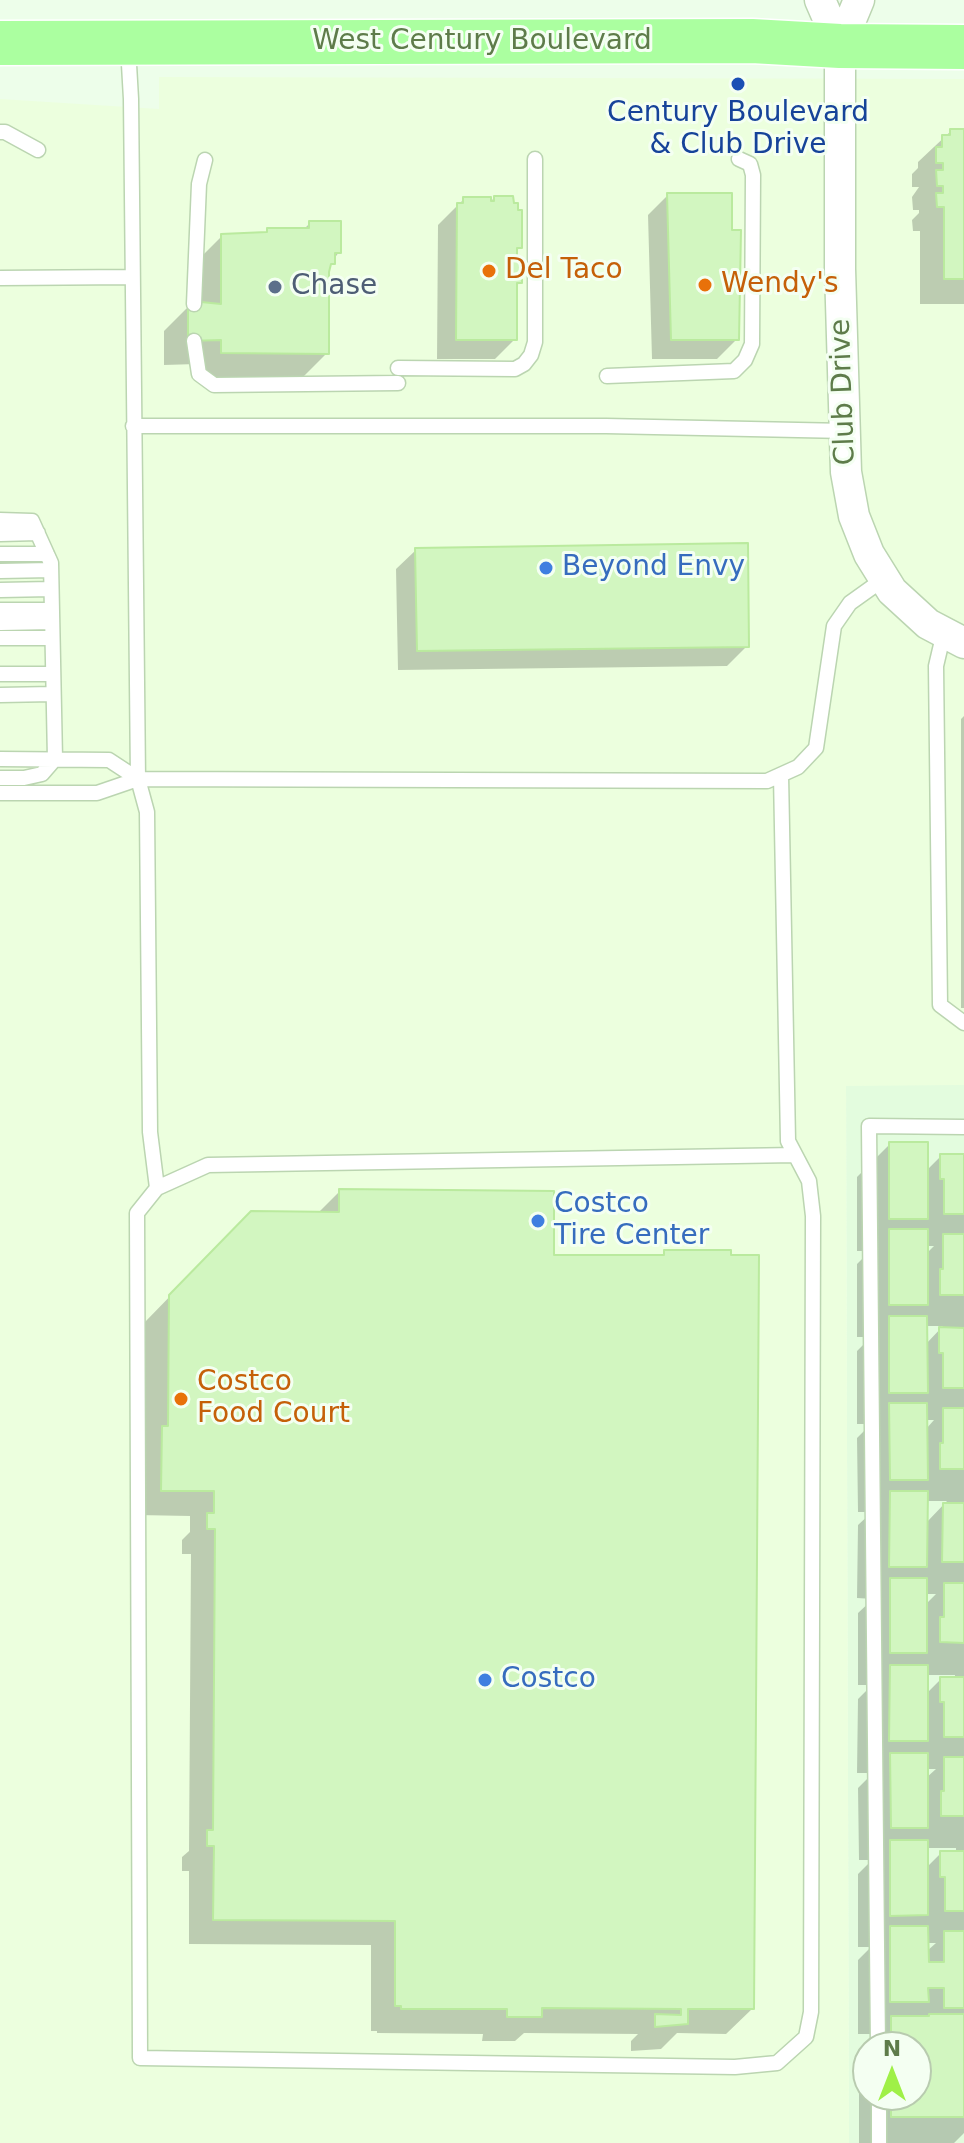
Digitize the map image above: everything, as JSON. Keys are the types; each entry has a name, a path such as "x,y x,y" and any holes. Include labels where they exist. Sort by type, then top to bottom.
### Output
{"main road":[{"name":"West Century Boulevard","path":"0,43 752,41 840,46 964,47"}],"street":[{"name":"Club Drive","path":"820,0 840,46"},
{"name":"Club Drive","path":"859,0 840,46 840,269 846,472 854,516 869,554 892,591 928,624 954,638"}],"lane":[{"path":"128,43 138,779 147,812 150,1132 157,1188"},
{"path":"0,132 38,150"},
{"path":"194,341 199,374 214,385 515,369 531,355 535,342 535,159"},
{"path":"607,376 734,371 745,360 752,344 753,175 750,164 739,159"},
{"path":"194,304 199,184 205,160"},
{"path":"0,278 132,277"},
{"path":"133,426 606,426 846,431"},
{"path":"0,520 32,521 51,570 55,759 42,774 0,778"},
{"path":"0,534 38,533"},
{"path":"0,554 47,554"},
{"path":"0,571 51,570"},
{"path":"0,793 97,793 138,779 767,781 798,767 816,748 834,626 850,603 886,577"},
{"path":"0,590 51,589"},
{"path":"0,610 52,616"},
{"path":"0,623 52,616"},
{"path":"0,638 52,638"},
{"path":"954,638 936,666 940,1005 964,1023"},
{"path":"0,674 53,674"},
{"path":"0,695 53,694"},
{"path":"0,759 109,760 138,779"},
{"path":"781,775 788,1141 809,1181 813,1216 811,2012 806,2037 777,2063 735,2067 140,2058 137,1213 157,1188 208,1165 795,1155"},
{"path":"878,2031 869,1126 964,1127"},
{"path":"879,2111 879,2143"}],"shaded area":[{"path":"159,77 964,79 964,1085 846,1086 849,2143 0,2143 0,99 159,109"},
{"path":"846,1085 964,1085 964,2143 849,2143"}],"building":[{"path":"950,129 964,129 964,279 944,279 944,207 937,207 936,193 943,193 943,186 937,186 936,170 943,170 943,163 936,163 936,147 942,147 942,135 950,135"},
{"name":"Wendy's","path":"667,193 732,193 732,230 741,230 739,340 671,340"},
{"name":"Del Taco","path":"494,196 513,196 518,210 522,210 522,248 517,248 517,259 522,259 522,283 517,283 517,340 456,340 457,203 463,203 463,197 491,197 494,201"},
{"name":"Chase","path":"309,221 341,221 341,253 335,253 335,264 331,264 329,272 329,354 221,353 221,340 188,341 188,304 221,304 221,234 267,232 267,228 309,228"},
{"path":"748,543 749,647 417,651 415,548"},
{"path":"889,1142 928,1142 928,1219 889,1219"},
{"path":"940,1154 964,1154 964,1214 944,1214"},
{"name":"Costco","path":"339,1189 554,1191 554,1255 664,1255 664,1250 731,1250 731,1255 759,1255 754,2009 688,2009 688,2024 655,2027 655,2014 681,2015 681,2009 542,2008 542,2017 507,2017 507,2009 401,2009 401,2006 395,2006 395,1921 213,1920 214,1846 207,1846 207,1830 213,1830 215,1529 207,1529 207,1513 214,1513 214,1491 161,1491 162,1426 168,1426 169,1295 251,1211 339,1212"},
{"path":"889,1229 928,1229 928,1305 889,1305"},
{"path":"943,1234 964,1234 964,1295 940,1295"},
{"path":"889,1316 927,1316 928,1393 889,1393"},
{"path":"939,1327 964,1328 964,1388 943,1388"},
{"path":"889,1403 927,1403 928,1480 890,1480"},
{"path":"943,1408 964,1408 964,1469 940,1469"},
{"path":"890,1491 928,1491 927,1567 889,1567"},
{"path":"943,1503 964,1503 964,1562 942,1562"},
{"path":"890,1578 927,1578 927,1653 890,1653"},
{"path":"944,1583 964,1583 964,1643 940,1642"},
{"path":"890,1665 928,1665 928,1741 889,1741"},
{"path":"940,1677 964,1677 964,1737 944,1737"},
{"path":"890,1753 928,1753 928,1828 891,1828"},
{"path":"944,1757 964,1757 964,1816 941,1816"},
{"path":"890,1840 928,1840 928,1915 890,1916"},
{"path":"940,1851 964,1851 964,1911 945,1911 945,1877 940,1877"},
{"path":"890,1926 928,1926 929,1962 944,1962 944,1931 964,1931 964,2008 944,2008 944,1988 928,1988 929,2002 890,2002"},
{"path":"964,2014 964,2117 891,2117 891,2111 932,2111 932,2031 891,2031 891,2016"}],"place":[{"name":"Century Boulevard & Club Drive","path":"738,84"},
{"name":"Del Taco","path":"489,271"},
{"name":"Wendy's","path":"705,285"},
{"name":"Chase","path":"275,287"},
{"name":"Beyond Envy","path":"546,568"},
{"name":"Costco Tire Center","path":"538,1221"},
{"name":"Costco Food Court","path":"181,1399"},
{"name":"Costco","path":"485,1680"}]}
